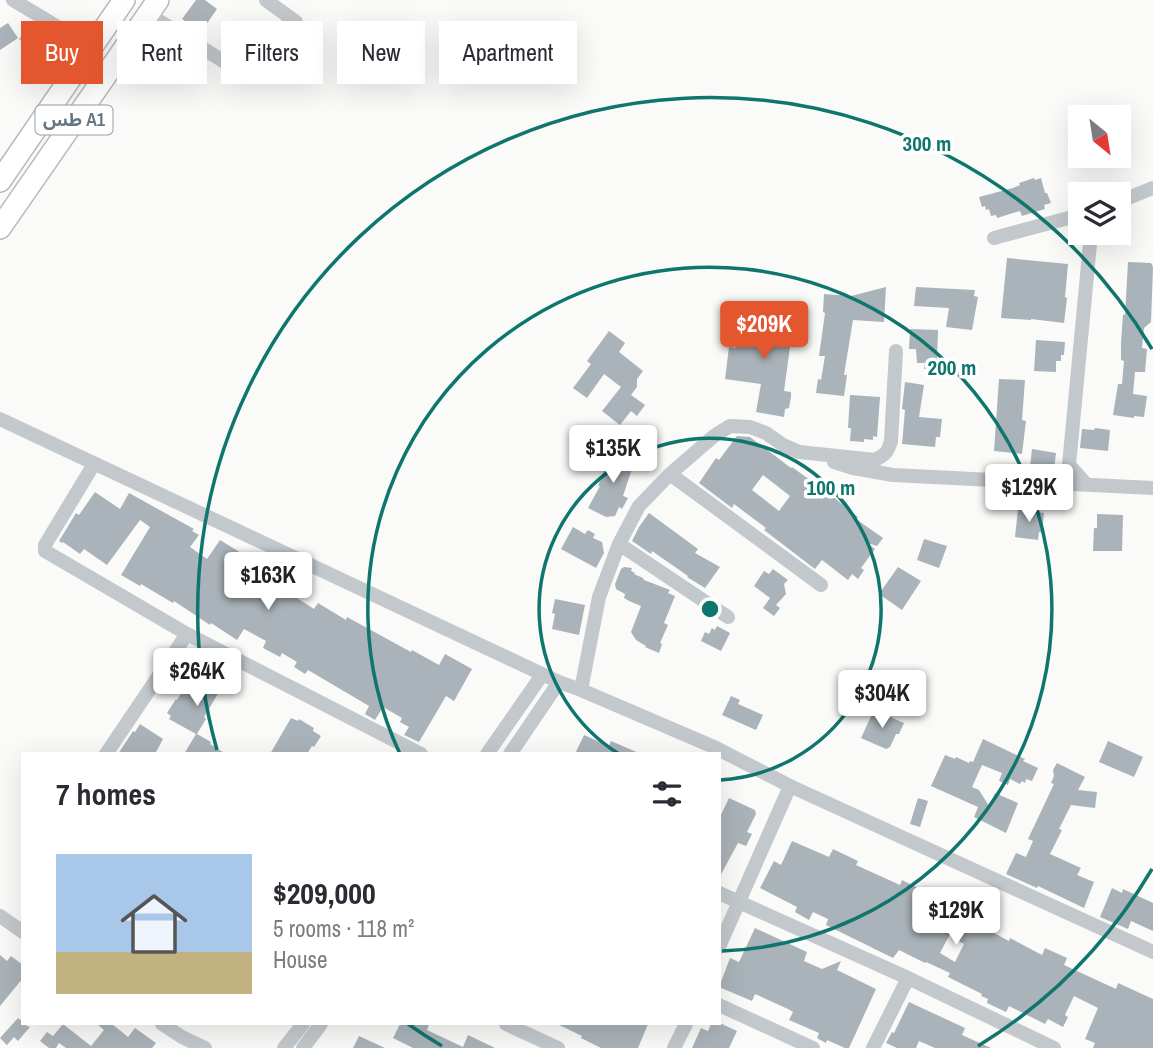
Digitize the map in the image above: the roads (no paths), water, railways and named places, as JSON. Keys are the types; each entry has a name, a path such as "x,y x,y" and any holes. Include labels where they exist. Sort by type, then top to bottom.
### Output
{"highway":[{"name":"طس A1","path":"103,30 124,0"},
{"name":"طس A1","path":"0,228 153,7"},
{"name":"طس A1","path":"1,176 65,84"}],"street":[{"path":"13,0 48,21"},
{"path":"266,0 295,21"},
{"path":"153,7 221,57"},
{"path":"1131,197 1153,188"},
{"path":"994,238 1068,218"},
{"path":"1086,484 1069,466 1090,245"},
{"path":"799,452 875,460 884,456 891,441 896,351"},
{"path":"0,419 542,675 714,747 790,786 1153,952"},
{"path":"581,690 599,597 619,544 639,506 670,474 714,436 730,426 750,427 766,433 799,452 853,468 893,475 1153,488"},
{"path":"93,464 45,545 45,551 187,634 417,752"},
{"path":"670,474 821,585"},
{"path":"619,544 727,617"},
{"path":"107,752 187,634"},
{"path":"488,752 542,675"},
{"path":"511,752 559,682"},
{"path":"721,942 790,786"},
{"path":"721,894 908,978 1054,1048"},
{"path":"0,916 21,931"},
{"path":"873,1048 908,978"},
{"path":"721,1005 813,1048"},
{"path":"164,1025 205,1048"},
{"path":"284,1048 300,1025"},
{"path":"303,1048 320,1025"},
{"path":"508,1025 558,1048"},
{"path":"674,1048 685,1025"}]}
